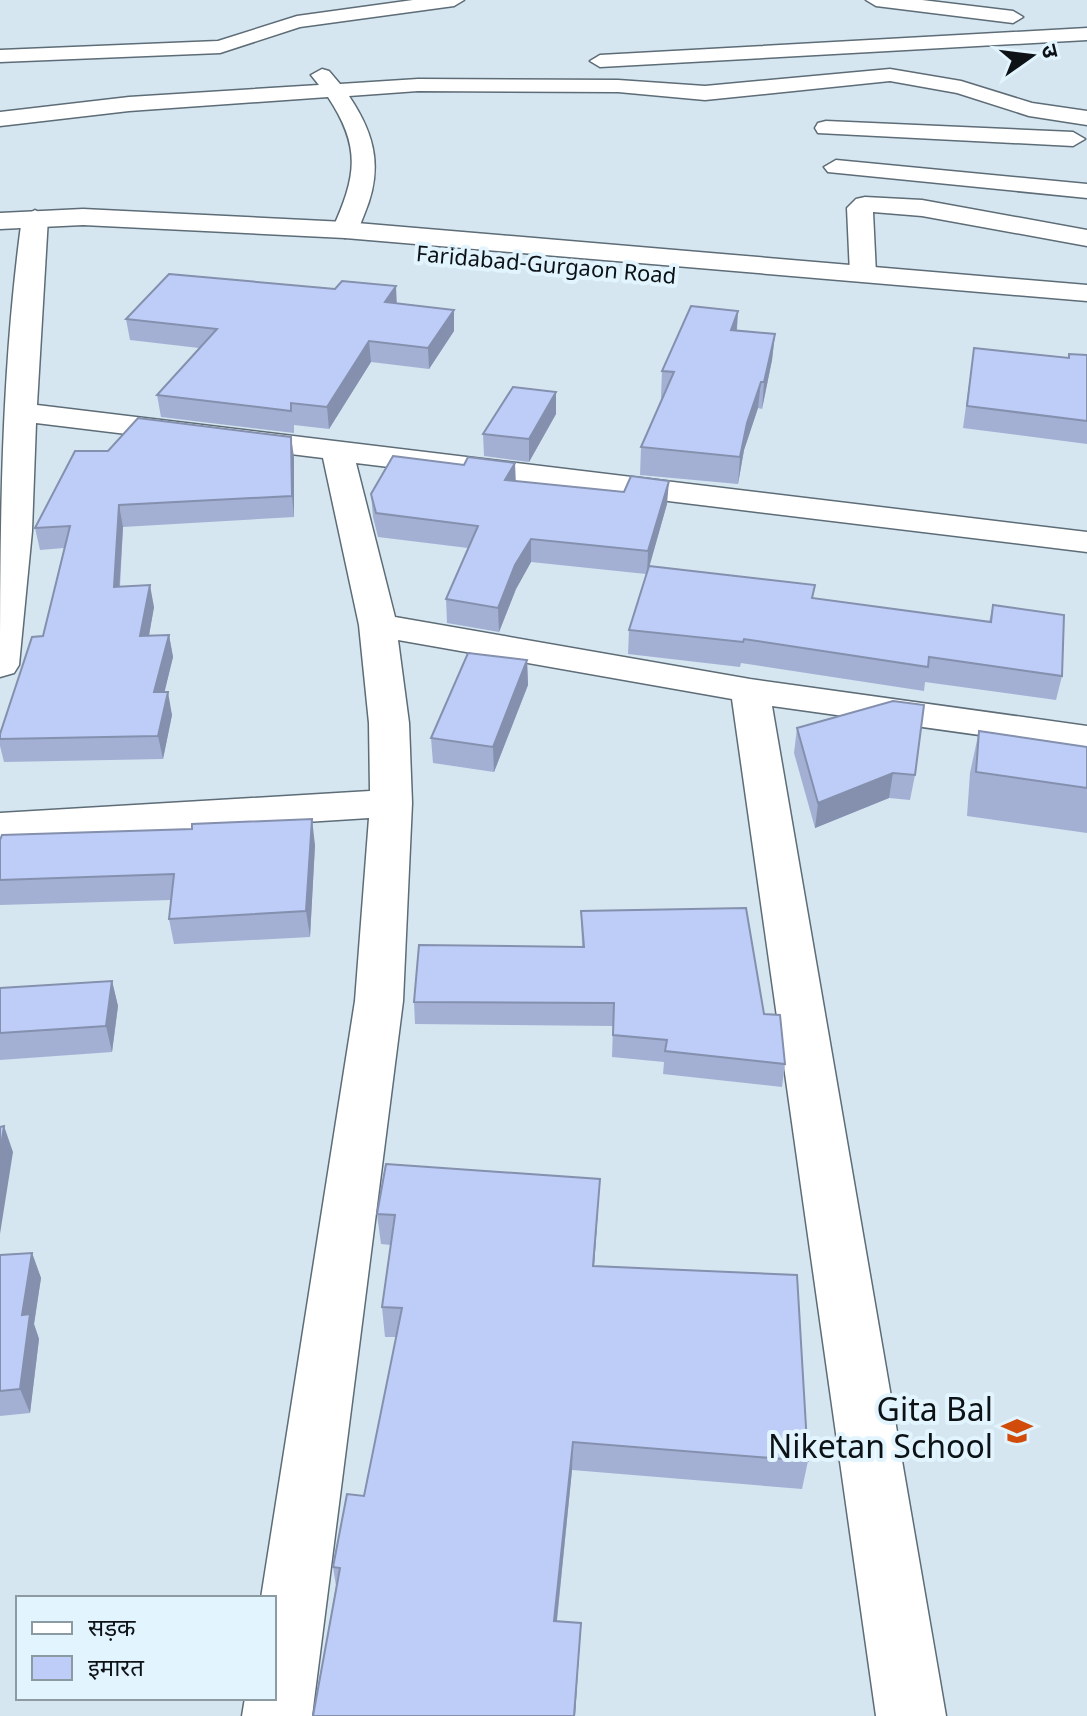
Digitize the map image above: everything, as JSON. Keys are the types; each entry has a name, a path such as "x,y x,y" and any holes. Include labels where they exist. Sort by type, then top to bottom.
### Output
{"street":[{"path":"324,0 314,5 339,15"},
{"path":"0,56 220,47 297,22 454,0"},
{"path":"876,0 1027,19 1087,22"},
{"path":"585,62 1087,34"},
{"path":"0,119 523,64"},
{"path":"122,85 499,83 618,86 705,93 890,75 961,87 1009,104 1087,118"},
{"path":"329,83 360,129 365,157 362,195 345,230"},
{"path":"961,178 984,135 1009,104"},
{"path":"826,128 1087,139"},
{"path":"836,167 1087,191"},
{"path":"863,274 860,208 865,204 922,208 1087,238"},
{"path":"0,665 15,531 21,412 18,222"},
{"name":"Faridabad-Gurgaon Road","path":"18,222 345,230 1087,293"},
{"name":"Faridabad-Gurgaon Road","path":"18,222 1087,313"},
{"path":"21,412 1087,542"},
{"path":"277,1716 379,1001 391,803 389,723 378,625 337,451"},
{"path":"378,625 750,691 1087,738"},
{"path":"750,691 911,1716"},
{"path":"0,827 391,803"}],"building":[{"path":"169,274 335,289 342,281 396,286 385,302 454,310 428,348 369,341 327,407 291,403 291,411 157,395 217,329 126,319"},
{"path":"691,306 738,311 731,330 775,334 764,382 761,382 747,423 740,457 641,447 674,372 662,371"},
{"path":"974,348 1069,358 1069,354 1087,355 1087,421 967,406"},
{"path":"513,387 556,392 529,439 483,434"},
{"path":"138,418 291,437 292,496 119,505 114,587 150,585 140,636 169,635 154,692 168,692 158,736 0,739 32,637 43,636 70,526 35,528 75,451 108,451"},
{"path":"393,456 464,465 468,457 515,463 505,480 624,492 631,476 669,481 648,551 531,539 515,565 498,608 446,599 478,526 376,513 371,494"},
{"path":"649,566 815,585 812,598 991,622 993,605 1064,615 1062,676 929,657 928,667 744,639 743,642 629,630"},
{"path":"468,653 527,660 493,747 431,738"},
{"path":"893,701 924,705 915,775 893,773 818,803 797,728"},
{"path":"979,731 1087,747 1087,788 976,772"},
{"path":"312,819 306,911 169,919 174,874 0,880 2,835 192,829 192,824"},
{"path":"746,908 764,1014 780,1015 785,1064 665,1051 667,1040 613,1035 614,1003 414,1002 419,945 584,947 581,911"},
{"path":"112,981 106,1026 0,1033 0,988"},
{"path":"4,1126 0,1153 0,1127"},
{"path":"386,1164 600,1179 593,1266 797,1275 808,1461 573,1442 554,1621 581,1623 574,1716 313,1716 340,1568 333,1567 347,1494 364,1496 402,1308 382,1307 395,1215 377,1214"},
{"path":"32,1253 22,1315 30,1314 20,1389 0,1391 0,1255"}],"place":[{"name":"Gita Bal Niketan School","path":"1017,1431"}]}
